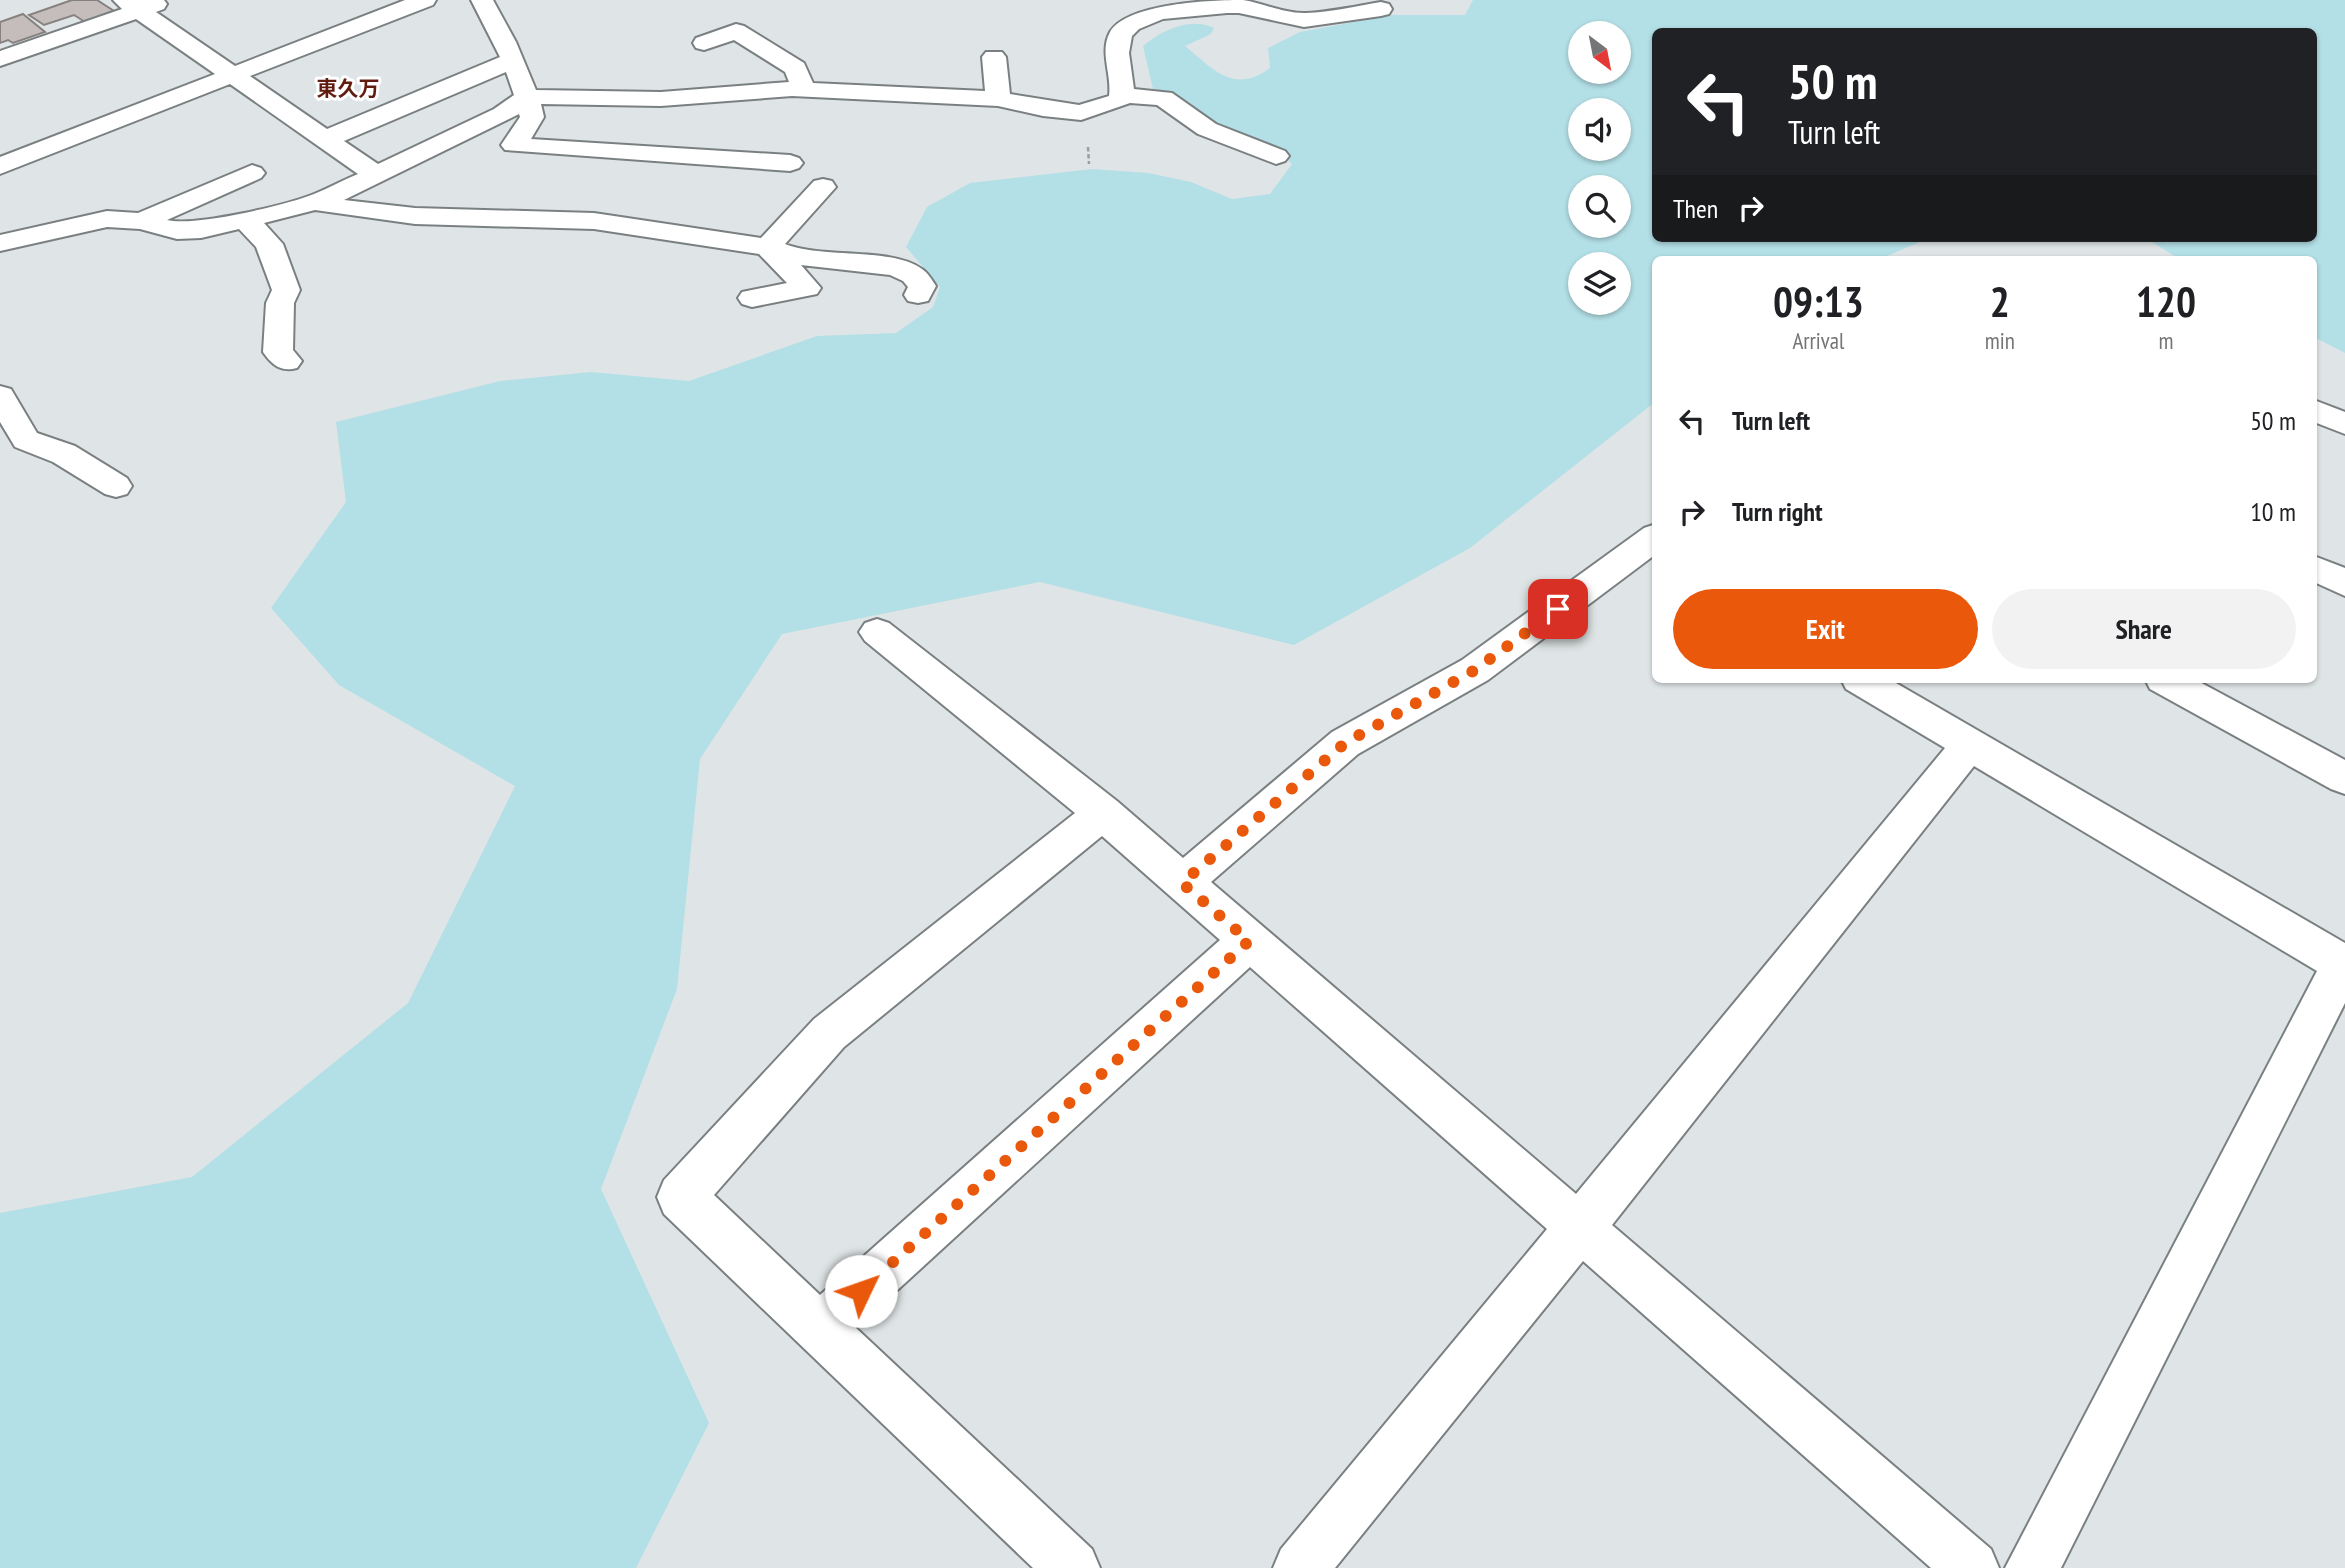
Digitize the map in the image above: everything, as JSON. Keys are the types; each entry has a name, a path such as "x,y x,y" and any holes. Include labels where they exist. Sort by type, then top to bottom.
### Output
{"street":[{"path":"0,59 131,5 168,0"},
{"path":"0,166 425,0"},
{"path":"482,0 527,97 532,117 514,145 790,163"},
{"path":"131,5 377,175"},
{"path":"1,244 107,219 142,221 177,231 201,230 321,201 503,114 527,97 661,99 803,89 998,99 1043,109 1081,113 1120,100 1122,95 1117,45 1121,31 1138,18 1227,6 1239,6 1304,20 1381,9"},
{"path":"704,43 736,30 796,68 803,89"},
{"path":"993,57 998,99"},
{"path":"327,139 511,61"},
{"path":"1122,95 1163,98 1207,129 1276,156"},
{"path":"142,221 252,173"},
{"path":"768,247 823,187"},
{"path":"321,201 325,206 415,216 594,220 768,247 789,255 831,262 897,267 913,275 922,286 918,295"},
{"path":"245,219 269,244 286,290 280,303 278,352 287,361"},
{"path":"751,298 807,288 768,247"},
{"path":"0,396 26,440 64,454 116,486"},
{"path":"2317,411 2345,424"},
{"path":"1182,883 1345,743 1475,670 1651,547"},
{"path":"2317,569 2345,583"},
{"path":"877,632 1103,813 1972,1568"},
{"path":"1866,683 2344,965 2032,1568"},
{"path":"2170,683 2345,778"},
{"path":"1300,1568 1580,1227 1969,745"},
{"path":"1073,1568 681,1197 829,1033 1103,813"},
{"path":"820,1328 1249,941"}],"shaded area":[{"path":"1473,0 2345,0 2345,353 2317,339 2317,256 2174,256 2152,242 2317,242 2317,28 1652,28 1652,242 1920,242 1887,256 1652,256 1652,404 1470,548 1294,645 1040,582 782,634 700,759 677,989 601,1189 709,1423 636,1568 0,1568 0,1213 192,1177 408,1003 515,786 339,685 271,608 346,502 336,422 500,381 591,372 689,381 817,336 896,333 933,307 940,287 906,247 927,207 970,183 1092,169 1148,173 1191,182 1232,199 1270,194 1292,164 1280,152 1222,129 1189,102 1153,89 1143,46 1176,27 1186,24 1205,25 1214,28 1211,34 1185,46 1224,76 1245,79 1270,68 1268,48 1300,32 1392,15 1465,15"}],"building":[{"path":"72,0 97,0 114,11 85,22 74,15 44,25 29,15"},
{"path":"23,14 45,32 13,43 8,40 0,43 0,22"}],"district":[{"name":"東久万","path":"348,88"}],"route":[{"path":"861,1291 1249,941 1182,883 1345,743 1475,670 1558,609"}]}
